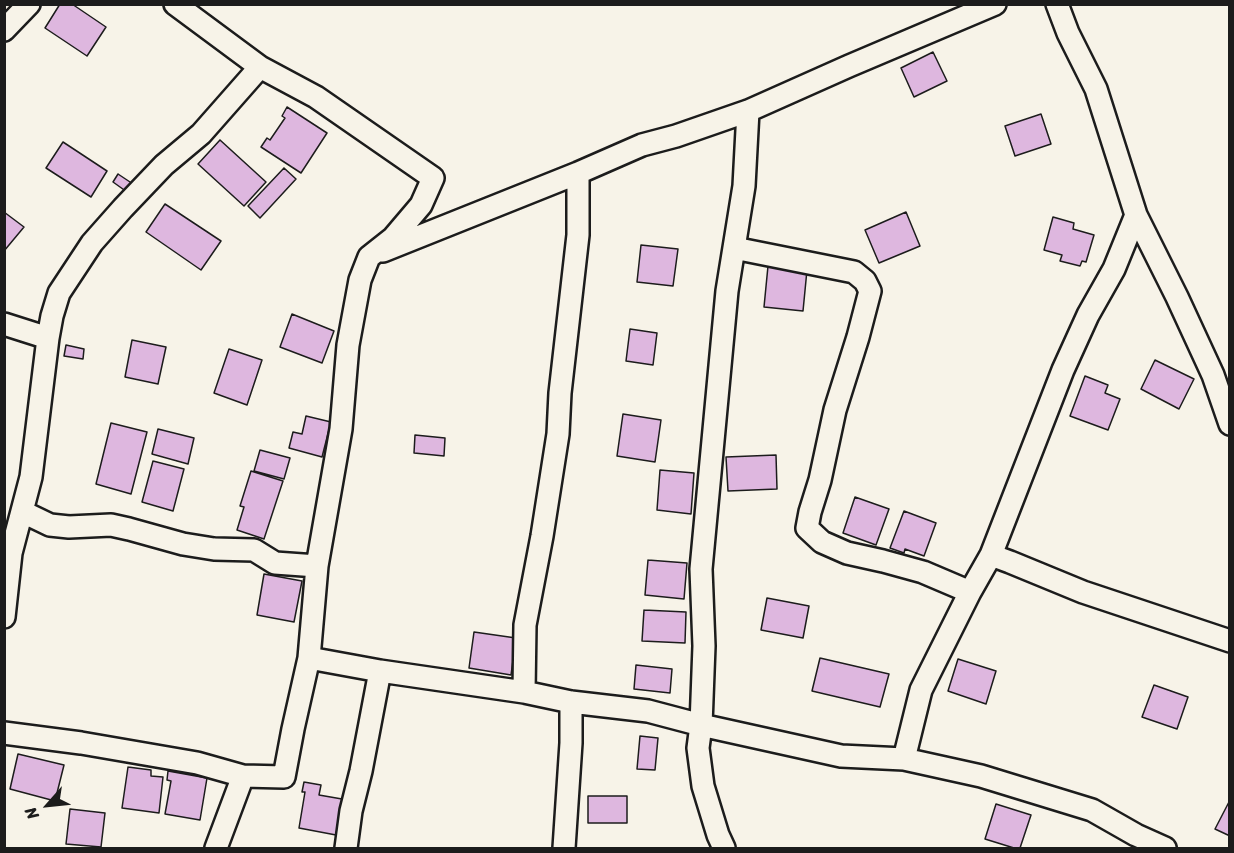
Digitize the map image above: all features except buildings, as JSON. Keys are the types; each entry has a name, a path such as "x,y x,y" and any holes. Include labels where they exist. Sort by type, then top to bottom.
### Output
{"street":[{"path":"4,30 29,4"},
{"path":"4,733 81,743 197,763 243,776 284,777 309,658 317,566 341,429 348,345 360,280 369,257 393,238 421,205 434,178 316,97 260,67 175,4"},
{"path":"369,257 642,145 676,136 747,111 994,4"},
{"path":"1057,4 1068,33 1096,89 1136,215 1213,375 1230,424"},
{"path":"4,617 11,553 31,477 48,338 59,292 92,243 164,165 201,135 260,67"},
{"path":"724,849 703,786 698,748 704,646 701,569 726,302 744,186 747,111"},
{"path":"524,692 525,625 558,434 560,393 578,235 578,173"},
{"path":"904,759 921,690 991,555 1063,370 1088,315 1114,269 1136,215"},
{"path":"734,248 854,272 865,281 870,291 835,410 807,528 822,542 847,554 923,572 970,592"},
{"path":"4,324 48,338"},
{"path":"23,512 50,525 111,525 183,544 214,549 254,550 275,563 317,566"},
{"path":"991,555 1083,592 1230,640"},
{"path":"309,658 524,692 571,702 648,711 841,756 904,759 981,776 1092,810 1133,842 1165,849"},
{"path":"346,849 351,811 380,671"},
{"path":"564,849 571,743 571,702"},
{"path":"216,849 243,776"}]}
